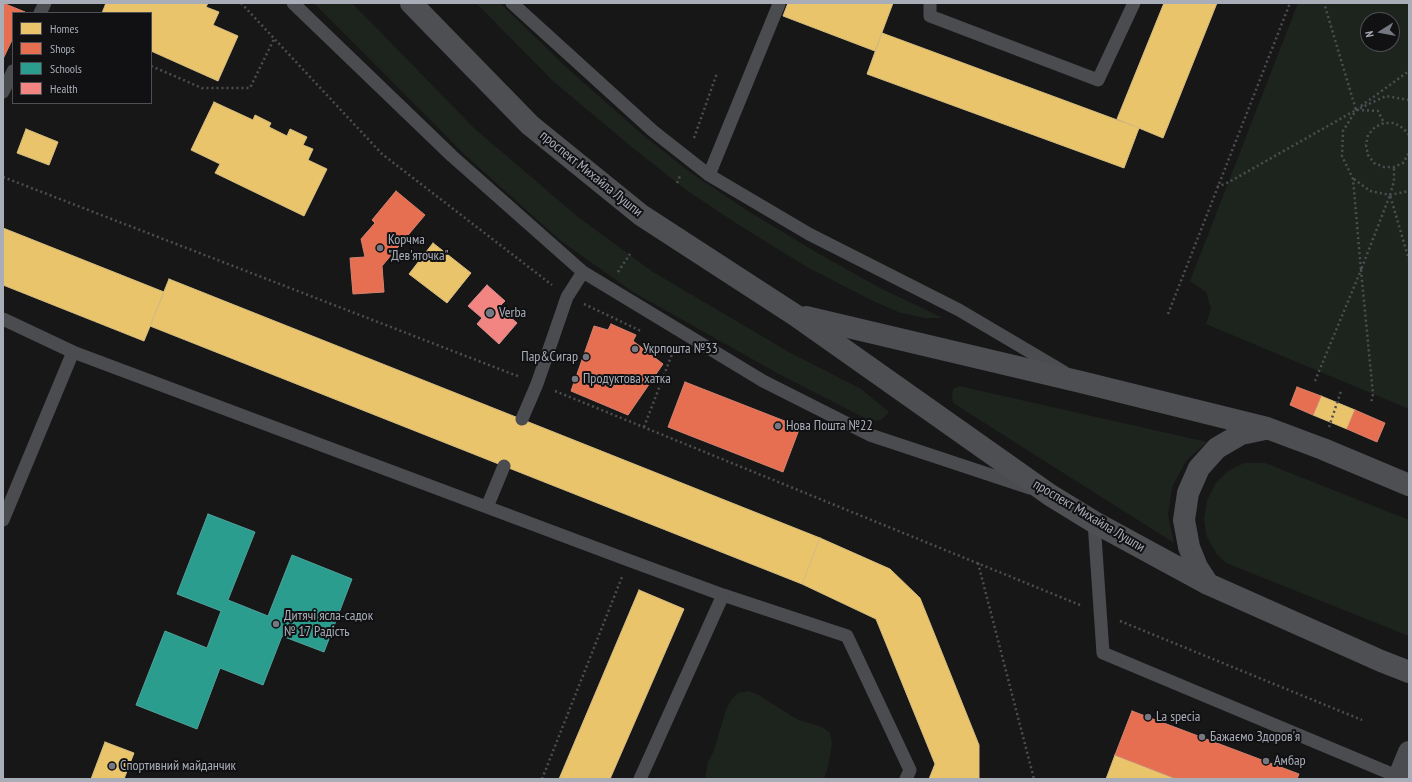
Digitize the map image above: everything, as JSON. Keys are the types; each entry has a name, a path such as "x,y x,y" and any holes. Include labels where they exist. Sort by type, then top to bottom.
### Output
{"main road":[{"name":"проспект Михайла Лушпи","path":"411,3 530,125 641,215 795,315 1050,495 1094,522 1208,584 1409,672"},
{"name":"проспект Михайла Лушпи","path":"795,315 1081,382 1267,428 1323,449 1409,485"},
{"path":"1208,584 1197,567 1189,547 1184,520 1188,493 1199,468 1217,448 1241,434 1267,428"}],"street":[{"path":"1399,778 1409,752"}],"lane":[{"path":"40,12 45,3"},
{"path":"293,3 452,156 583,272 764,381 870,435 1050,495"},
{"path":"512,3 653,131 709,175 809,234 959,310 1081,382"},
{"path":"930,3 930,16 1098,80 1134,3"},
{"path":"709,175 779,4"},
{"path":"3,92 12,73"},
{"path":"522,419 537,384 567,297 583,272"},
{"path":"3,319 73,352 487,508 723,595 847,636 910,770 906,779"},
{"path":"3,520 73,352"},
{"path":"487,508 504,466"},
{"path":"1094,522 1103,653 1399,778"},
{"path":"640,779 723,595"}],"path":[{"path":"241,3 382,154 567,297 647,334"},
{"path":"1168,314 1290,3"},
{"path":"1324,3 1356,110"},
{"path":"152,66 202,88 250,88 274,39"},
{"path":"1371,404 1373,394 1353,178 1342,156 1343,131 1356,110 1409,71"},
{"path":"677,183 717,73"},
{"path":"1217,187 1229,182 1356,110 1386,96 1409,100"},
{"path":"1356,110 1378,111 1384,123"},
{"path":"1409,135 1394,123 1384,123 1375,127 1368,135 1366,145 1368,155 1374,163 1384,167 1394,167 1403,163 1409,153"},
{"path":"1315,381 1390,195 1394,181 1394,167"},
{"path":"3,178 537,384 1362,720"},
{"path":"1353,178 1370,191 1390,195 1409,191"},
{"path":"1390,195 1409,260"},
{"path":"644,427 674,348"},
{"path":"1323,449 1340,391"},
{"path":"542,779 628,560"},
{"path":"978,563 1034,779"}],"shaded area":[{"path":"314,3 352,3 475,129 578,217 653,272 789,352 861,389 889,412 881,420 871,421 779,374 633,292 561,241 464,154"},
{"path":"476,3 500,3 567,68 643,135 691,173 748,211 814,251 880,288 943,318 925,318 901,313 875,302 807,267 686,190 553,81"},
{"path":"1298,3 1409,3 1409,409 1206,324 1211,309 1206,292 1190,281"},
{"path":"959,386 1207,442 1186,461 1172,487 1168,515 1174,543 953,403 953,389"},
{"path":"1244,463 1265,463 1409,520 1409,636 1226,563 1216,553 1207,537 1204,519 1207,501 1215,484 1228,471"},
{"path":"748,691 759,695 799,720 822,727 830,733 832,743 828,767 824,779 705,779 708,762 713,753 726,710 731,700 738,693"}],"building: Homes":[{"path":"106,3 208,3 206,7 219,12 213,25 238,36 218,81 152,51 152,12 102,12"},
{"path":"788,3 893,3 875,51 783,16"},
{"path":"1164,3 1217,3 1163,138 1117,119"},
{"path":"882,33 1139,128 1124,168 867,74"},
{"path":"214,102 253,120 255,115 271,123 269,127 287,136 290,129 307,137 303,145 313,149 308,160 327,169 304,216 215,173 220,164 191,150"},
{"path":"26,129 58,142 49,165 17,153"},
{"path":"3,228 164,292 144,341 3,285"},
{"path":"433,243 471,273 447,303 409,274"},
{"path":"169,279 820,538 802,584 150,326"},
{"path":"1321,396 1355,410 1347,429 1313,415"},
{"path":"820,538 890,569 920,598 979,745 979,779 929,779 935,764 876,619 802,584"},
{"path":"639,590 684,609 610,779 559,779"},
{"name":"Спортивний майданчик","path":"105,742 134,753 124,779 91,779"},
{"path":"1115,755 1177,779 1106,779"}],"building: Shops":[{"path":"3,3 25,12 12,12 12,40 3,59"},
{"name":"Корчма \"Дев'яточка\"","path":"396,191 425,215 382,266 384,292 353,294 350,258 365,257 361,239 375,223 372,220"},
{"path":"611,324 636,335 633,341 663,364 628,415 571,391 594,326 608,330"},
{"path":"685,382 800,427 783,472 668,427"},
{"path":"1297,387 1321,396 1313,415 1290,405"},
{"path":"1355,410 1385,423 1377,442 1347,429"},
{"path":"1132,711 1299,774 1297,779 1177,779 1115,755"}],"building: Schools":[{"name":"Дитячі ясла-садок № 17 Радість","path":"208,514 255,532 228,600 268,616 292,555 352,579 324,652 282,636 263,685 220,668 197,729 136,705 165,631 207,648 221,611 177,594"}],"building: Health":[{"name":"Verba","path":"487,285 505,301 499,307 517,323 499,344 477,324 482,318 468,306"}],"place":[{"name":"Корчма \"Дев'яточка\"","path":"380,248"},
{"name":"Verba","path":"490,313"},
{"name":"Укрпошта №33","path":"635,349"},
{"name":"Пар&Сигар","path":"586,357"},
{"name":"Продуктова хатка","path":"575,379"},
{"name":"Нова Пошта №22","path":"778,426"},
{"name":"Дитячі ясла-садок № 17 Радість","path":"276,624"},
{"name":"La specia","path":"1148,717"},
{"name":"Бажаємо Здоров'я","path":"1202,737"},
{"name":"Амбар","path":"1266,761"},
{"name":"Спортивний майданчик","path":"112,766"}]}
